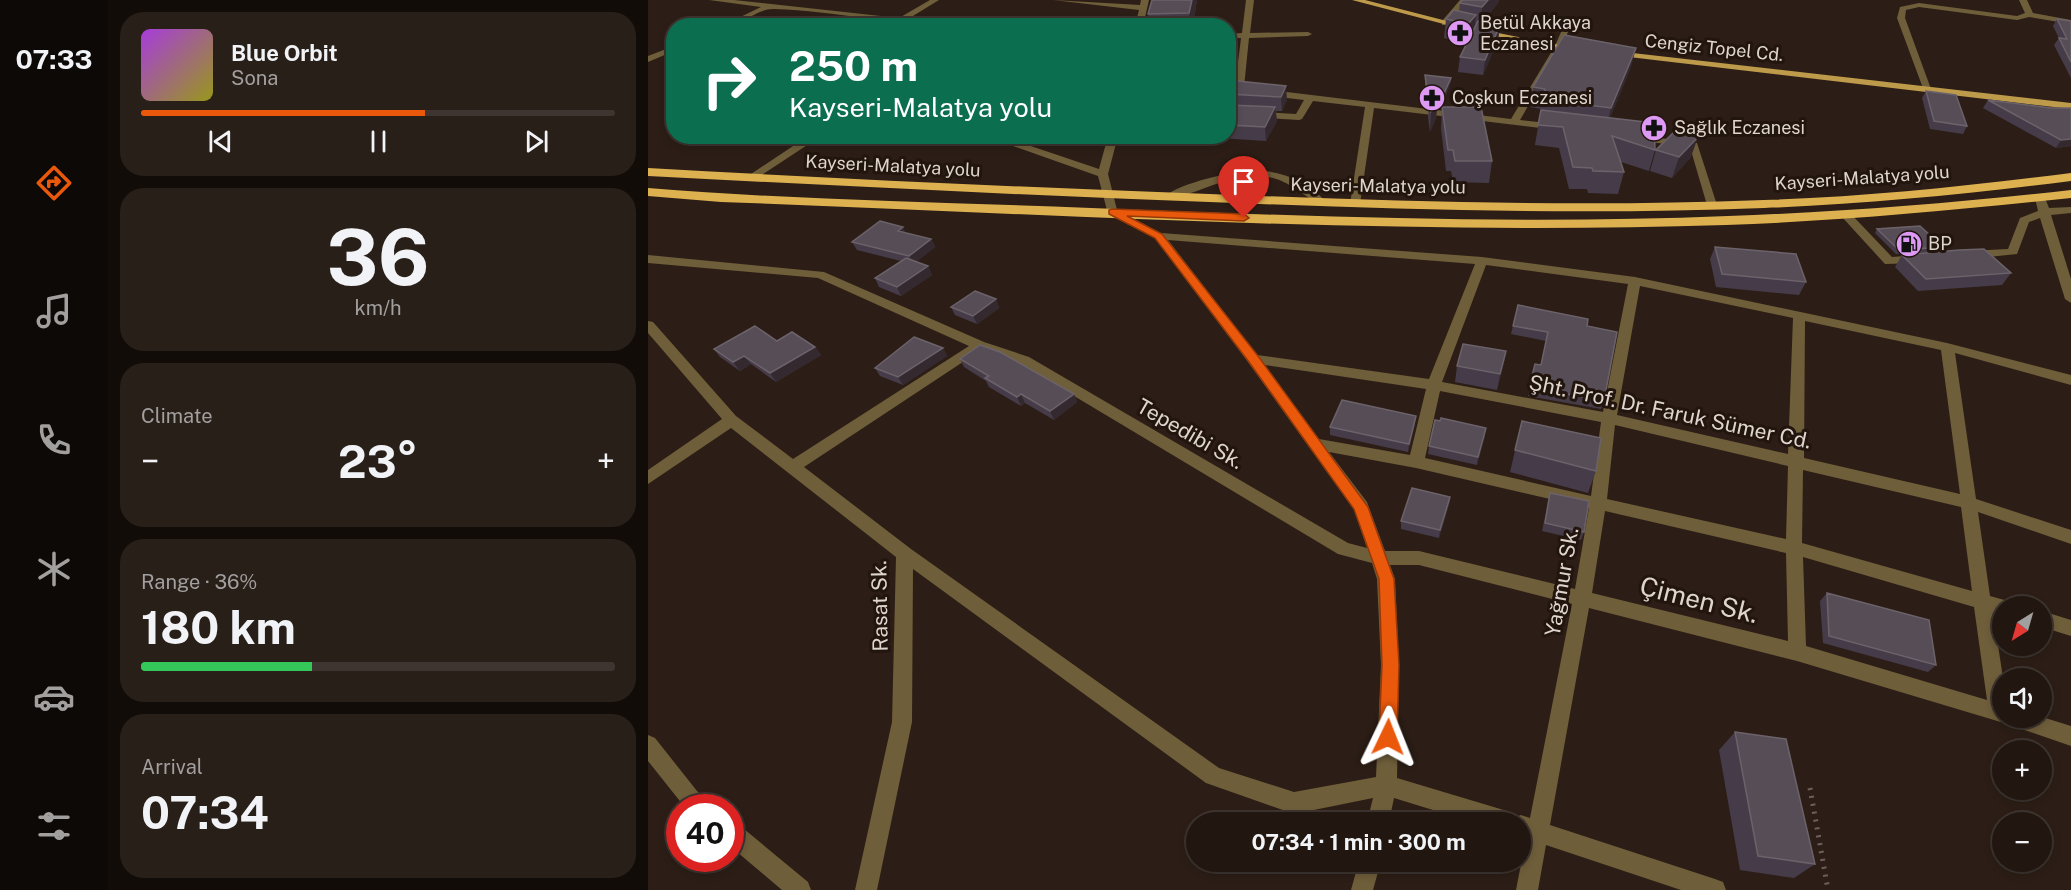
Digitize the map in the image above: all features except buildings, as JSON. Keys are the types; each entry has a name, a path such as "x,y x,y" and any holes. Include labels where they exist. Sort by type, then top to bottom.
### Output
{"highway":[{"name":"Kayseri-Malatya yolu","path":"648,172 1107,195 1533,208 1712,205 1888,196 2071,177"},
{"name":"Kayseri-Malatya yolu","path":"648,192 721,198 1354,222 1530,224 1720,221 1846,215 2071,194"}],"main road":[{"path":"1356,0 1371,2 1445,23 1559,46 1591,50"},
{"name":"Cengiz Topel Cd.","path":"1601,52 2071,106"}],"street":[{"path":"712,0 883,18"},
{"path":"744,18 781,0"},
{"path":"905,18 935,0"},
{"path":"1057,0 1144,4"},
{"path":"1236,80 1246,36 1250,0"},
{"path":"1445,23 1464,0"},
{"path":"2022,0 2030,10 2029,15"},
{"path":"1927,89 1901,18 1906,6 1919,5 2009,17 2029,15 2071,22"},
{"path":"1514,121 1559,46 1568,25"},
{"path":"1236,36 1308,34"},
{"path":"1236,89 1570,129"},
{"path":"1236,113 1299,117 1310,97"},
{"path":"1355,204 1370,104"},
{"path":"1627,136 1694,145 1712,205"},
{"path":"750,177 803,144"},
{"path":"1014,144 1102,174"},
{"path":"1111,144 1102,174 1112,212 1159,236 1482,261 1635,281 1947,347 2071,380"},
{"path":"1168,197 1221,177 1247,172 1272,174 1291,179 1322,203"},
{"path":"2040,198 2071,299"},
{"path":"1957,256 2013,252 2024,220 2045,212 2071,210"},
{"path":"1846,215 1889,261 1934,258"},
{"path":"1159,236 1253,359 1361,507 1386,579 1390,665 1386,785 1380,812"},
{"name":"Tepedibi Sk.","path":"648,259 820,275 979,345 1024,360 1344,549 1379,558"},
{"path":"1416,462 1434,385 1482,261"},
{"name":"Yağmur Sk.","path":"1531,825 1582,599 1598,505 1609,418 1635,281"},
{"path":"1797,652 1794,548 1799,316"},
{"name":"Rasat Sk.","path":"649,326 731,420 790,468 905,554 902,723 866,890"},
{"path":"790,468 979,345"},
{"path":"1947,347 1971,503 1982,602 1995,668"},
{"name":"Şht. Prof. Dr. Faruk Sümer Cd.","path":"1253,359 1434,385 1609,418 1971,503 2071,537"},
{"path":"648,478 731,420"},
{"path":"1313,443 1416,462 1794,548 1992,605"},
{"path":"905,554 1213,776 1294,803 1386,785 1474,812"},
{"name":"Çimen Sk.","path":"1379,558 1419,558 1797,652 1992,711"},
{"path":"2052,622 2071,628"},
{"name":"Çimen Sk.","path":"2045,728 2071,736"},
{"path":"648,746 687,794"},
{"path":"1531,829 1715,890"},
{"path":"744,844 800,890"},
{"path":"1362,890 1367,872"},
{"name":"Yağmur Sk.","path":"1527,890 1528,872"}],"path":[{"path":"1810,788 1828,890"}],"place":[{"name":"Betül Akkaya Eczanesi","path":"1460,33"},
{"name":"Coşkun Eczanesi","path":"1432,98"},
{"name":"Sağlık Eczanesi","path":"1654,128"},
{"name":"BP","path":"1909,244"}],"route":[{"path":"1244,218 1112,212 1159,236 1253,359 1361,507 1386,579 1390,665 1388,737"}]}
